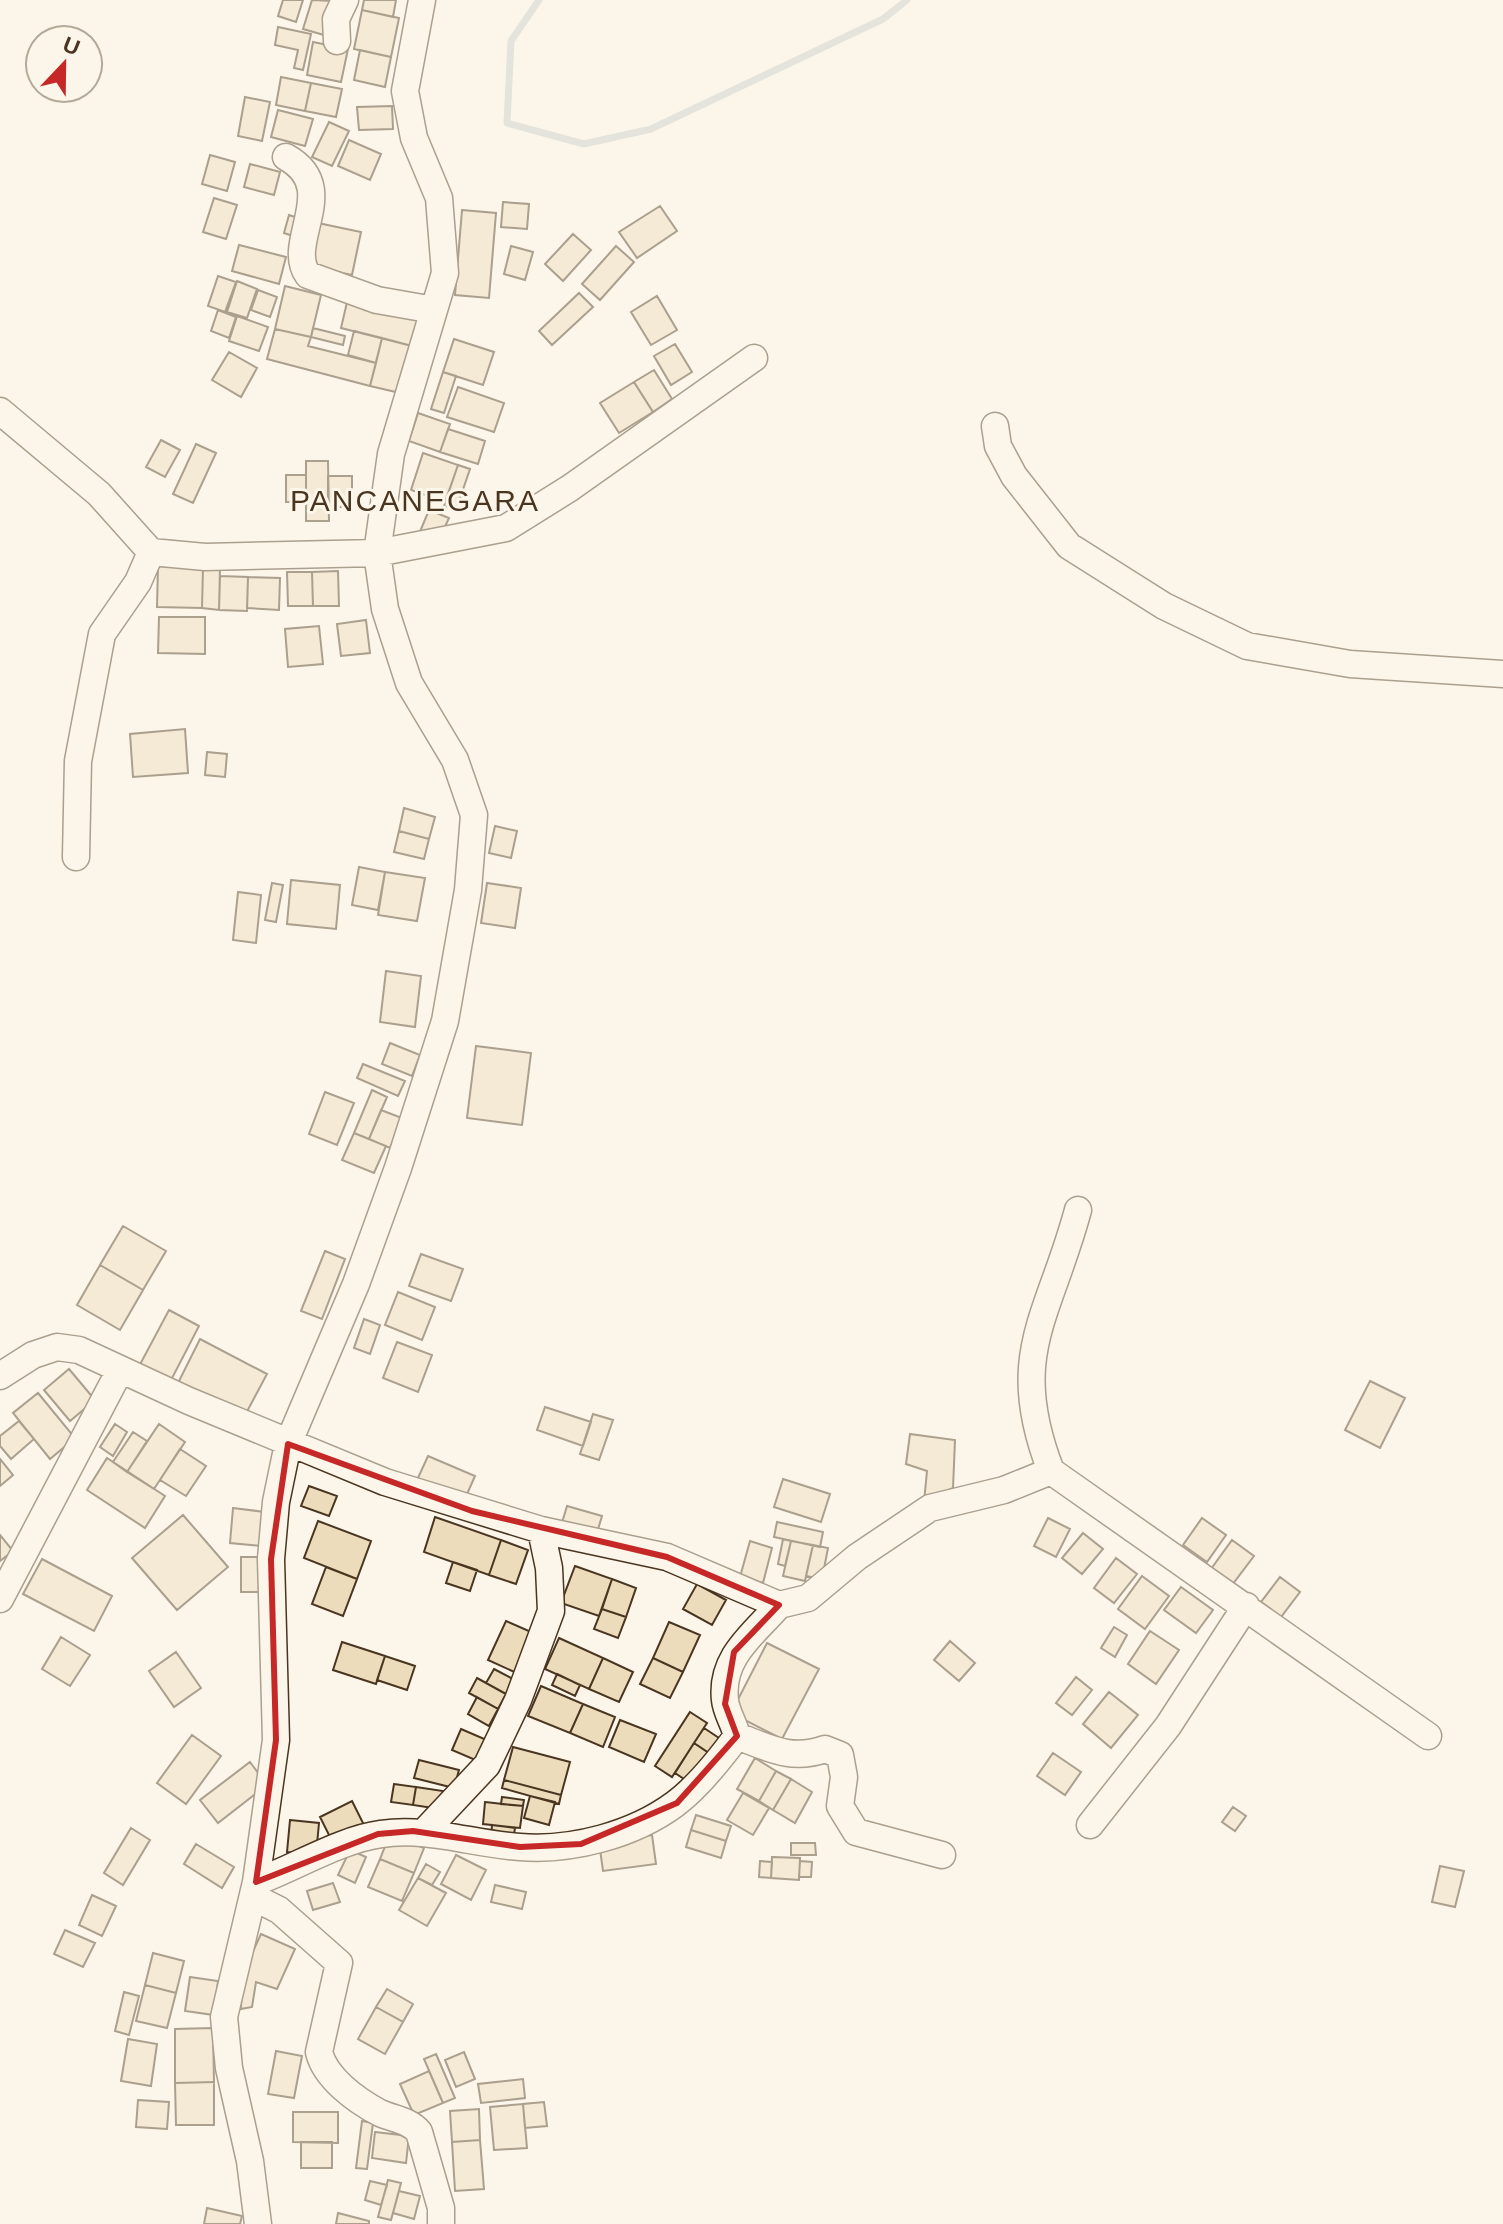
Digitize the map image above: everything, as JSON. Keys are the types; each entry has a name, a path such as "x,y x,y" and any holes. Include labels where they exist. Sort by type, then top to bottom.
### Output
{"street":[{"path":"337,41 336,19 345,0"},
{"path":"258,2224 250,2161 224,2040 224,2017 254,1890 276,1740 271,1559 276,1502 288,1444 356,1284 398,1168 445,1021 468,890 474,815 455,760 409,683 385,609 377,553 391,454 445,273 439,198 414,138 405,91 422,0"},
{"path":"286,157 297,163 311,191 312,210 301,254 301,266 308,275 377,300 434,310"},
{"path":"0,411 99,494 151,552 205,557 377,553 506,528 570,488 754,358"},
{"path":"995,426 998,446 1014,476 1069,546 1164,606 1247,646 1350,664 1503,674"},
{"path":"76,857 78,761 102,634 138,582 151,552"},
{"path":"1078,1210 1066,1253 1034,1336 1029,1377 1037,1436 1051,1471 1428,1736"},
{"path":"0,1376 33,1355 57,1347 79,1350 259,1427 288,1444 385,1482 541,1530 667,1557 779,1605"},
{"path":"0,1599 120,1370"},
{"path":"942,1855 856,1832 840,1806 844,1777 840,1755 825,1749 804,1756 785,1755 737,1736 725,1704 724,1683 734,1652 779,1605 808,1598 857,1557 930,1508 1004,1490 1051,1471"},
{"path":"424,1832 487,1765 518,1700 551,1611 549,1568 541,1530"},
{"path":"1090,1825 1168,1726 1246,1606"},
{"path":"254,1890 378,1834 424,1832 520,1847 581,1844 623,1830 677,1803 737,1736"},
{"path":"254,1890 339,1963 319,2052 322,2064 368,2105 413,2125 419,2132 441,2208 441,2224"}],"highlighted area":[{"path":"288,1444 472,1511 667,1557 779,1605 734,1652 725,1704 737,1736 677,1803 581,1844 520,1847 413,1831 378,1834 256,1882 276,1740 271,1559"}],"building":[{"path":"283,0 303,0 296,22 278,16"},
{"path":"312,0 334,1 324,35 303,29"},
{"path":"364,0 396,0 393,17 362,10"},
{"path":"362,10 399,18 391,57 354,49"},
{"path":"278,27 311,34 303,70 294,68 298,50 275,45"},
{"path":"313,42 348,49 341,82 307,75"},
{"path":"360,50 391,57 385,87 354,80"},
{"path":"281,77 311,83 305,111 276,105"},
{"path":"311,83 342,89 336,117 305,111"},
{"path":"245,97 270,102 262,141 238,136"},
{"path":"392,106 393,129 359,130 357,107"},
{"path":"278,110 313,119 305,146 271,137"},
{"path":"329,122 349,131 332,166 312,157"},
{"path":"349,140 381,154 370,180 338,166"},
{"path":"210,155 235,162 227,191 202,184"},
{"path":"250,164 280,172 274,195 244,187"},
{"path":"214,198 237,205 226,239 203,232"},
{"path":"503,202 529,204 527,229 501,227"},
{"path":"660,206 677,231 637,258 619,232"},
{"path":"462,210 496,213 489,298 455,295"},
{"path":"289,215 301,219 296,237 284,233"},
{"path":"318,223 361,232 352,275 309,266"},
{"path":"573,234 591,250 563,281 545,264"},
{"path":"239,245 286,257 279,284 232,271"},
{"path":"511,246 533,252 525,280 504,274"},
{"path":"616,246 634,262 600,300 582,284"},
{"path":"218,276 236,282 225,312 208,306"},
{"path":"237,281 257,289 247,318 227,312"},
{"path":"285,286 321,295 311,337 275,329"},
{"path":"258,290 277,297 270,317 251,310"},
{"path":"579,293 593,307 552,345 539,331"},
{"path":"657,296 677,330 651,345 631,312"},
{"path":"348,298 420,317 412,346 341,328"},
{"path":"218,310 236,317 229,338 211,331"},
{"path":"237,316 268,327 259,351 229,341"},
{"path":"313,328 345,336 343,345 311,337"},
{"path":"275,329 311,337 308,346 376,363 370,386 267,359"},
{"path":"354,331 382,338 376,363 348,355"},
{"path":"382,338 412,346 400,393 370,386"},
{"path":"454,339 494,352 483,385 443,372"},
{"path":"675,344 692,372 671,385 654,356"},
{"path":"229,352 257,368 241,397 212,380"},
{"path":"654,370 672,399 653,412 634,382"},
{"path":"443,372 456,376 444,413 431,409"},
{"path":"634,382 653,412 619,433 600,403"},
{"path":"458,387 504,403 494,432 447,417"},
{"path":"418,413 450,424 440,452 409,441"},
{"path":"448,429 485,441 478,464 440,452"},
{"path":"161,440 180,450 165,477 146,467"},
{"path":"196,444 216,453 193,503 173,494"},
{"path":"423,453 458,465 445,502 411,490"},
{"path":"306,461 328,461 329,521 306,521"},
{"path":"458,465 470,469 456,510 444,506"},
{"path":"286,475 306,475 306,502 286,502"},
{"path":"328,476 352,476 352,507 328,507"},
{"path":"429,510 449,518 438,542 419,534"},
{"path":"158,566 203,568 202,608 157,607"},
{"path":"203,568 220,569 219,610 202,608"},
{"path":"338,571 339,606 313,606 312,572"},
{"path":"287,572 312,572 313,606 288,606"},
{"path":"220,576 248,577 247,611 219,610"},
{"path":"248,577 280,578 279,610 247,608"},
{"path":"159,617 205,617 205,654 158,653"},
{"path":"366,620 370,653 341,656 337,624"},
{"path":"319,626 323,664 288,667 285,629"},
{"path":"185,729 188,773 133,777 130,734"},
{"path":"207,752 227,754 225,777 205,775"},
{"path":"404,808 435,817 429,839 399,831"},
{"path":"495,826 517,831 511,858 489,853"},
{"path":"399,831 429,839 424,859 394,852"},
{"path":"359,867 385,872 378,910 352,905"},
{"path":"385,872 425,878 417,921 378,915"},
{"path":"291,880 340,885 336,929 287,924"},
{"path":"272,883 283,885 276,922 265,920"},
{"path":"487,883 521,888 515,928 481,923"},
{"path":"238,892 261,895 256,943 233,940"},
{"path":"386,971 421,976 415,1027 380,1022"},
{"path":"390,1043 420,1055 412,1076 382,1064"},
{"path":"476,1046 531,1053 522,1125 467,1118"},
{"path":"363,1064 405,1081 398,1096 357,1078"},
{"path":"372,1090 387,1097 369,1139 354,1133"},
{"path":"325,1092 354,1103 337,1145 309,1134"},
{"path":"381,1110 402,1118 390,1148 369,1139"},
{"path":"354,1133 386,1146 374,1173 342,1160"},
{"path":"123,1226 166,1251 143,1290 100,1265"},
{"path":"325,1251 345,1259 322,1319 301,1311"},
{"path":"421,1254 463,1269 451,1301 409,1286"},
{"path":"100,1265 143,1290 120,1330 77,1305"},
{"path":"398,1292 435,1307 422,1340 385,1325"},
{"path":"169,1310 199,1326 168,1386 137,1370"},
{"path":"364,1319 380,1325 370,1354 354,1348"},
{"path":"200,1339 267,1374 243,1419 177,1385"},
{"path":"397,1342 432,1355 418,1392 383,1378"},
{"path":"69,1369 95,1400 70,1421 44,1390"},
{"path":"1370,1381 1405,1398 1380,1448 1345,1430"},
{"path":"38,1393 75,1438 50,1459 13,1413"},
{"path":"545,1407 591,1422 583,1446 537,1430"},
{"path":"593,1414 613,1420 599,1460 580,1454"},
{"path":"19,1421 34,1439 11,1459 0,1446 0,1436"},
{"path":"115,1424 127,1432 113,1456 100,1447"},
{"path":"159,1424 185,1442 154,1489 127,1472"},
{"path":"133,1432 147,1441 127,1472 113,1462"},
{"path":"910,1434 955,1440 953,1488 924,1502 927,1471 906,1464"},
{"path":"180,1449 206,1466 186,1496 160,1480"},
{"path":"428,1456 475,1476 464,1501 417,1480"},
{"path":"107,1458 165,1496 145,1528 87,1490"},
{"path":"0,1459 13,1475 0,1486"},
{"path":"783,1479 830,1494 821,1522 774,1507"},
{"path":"309,1486 337,1496 329,1516 301,1506"},
{"path":"567,1506 602,1516 596,1536 561,1526"},
{"path":"233,1508 265,1512 262,1546 230,1543"},
{"path":"183,1515 228,1567 177,1610 132,1558"},
{"path":"435,1517 501,1540 489,1575 424,1552"},
{"path":"1048,1518 1070,1529 1056,1557 1034,1546"},
{"path":"1202,1518 1226,1535 1207,1562 1183,1545"},
{"path":"318,1521 371,1541 357,1579 304,1558"},
{"path":"777,1522 823,1532 820,1547 774,1537"},
{"path":"1083,1533 1103,1549 1082,1574 1062,1558"},
{"path":"0,1535 13,1551 0,1561"},
{"path":"783,1539 791,1541 785,1566 778,1564"},
{"path":"501,1540 528,1550 516,1584 489,1575"},
{"path":"1232,1540 1254,1556 1232,1585 1211,1569"},
{"path":"750,1541 772,1548 763,1583 740,1577"},
{"path":"791,1541 813,1545 805,1581 783,1576"},
{"path":"813,1545 828,1548 822,1579 806,1576"},
{"path":"241,1557 261,1557 261,1592 241,1592"},
{"path":"1116,1558 1137,1574 1114,1603 1094,1588"},
{"path":"42,1559 112,1596 94,1631 23,1594"},
{"path":"453,1562 477,1570 470,1591 446,1583"},
{"path":"575,1566 612,1579 599,1616 561,1603"},
{"path":"326,1567 357,1579 343,1616 312,1604"},
{"path":"1142,1576 1169,1596 1145,1629 1118,1609"},
{"path":"1280,1577 1300,1592 1281,1617 1261,1602"},
{"path":"612,1579 636,1588 626,1617 602,1609"},
{"path":"697,1584 726,1600 712,1625 683,1609"},
{"path":"1181,1587 1213,1610 1196,1633 1164,1610"},
{"path":"602,1609 626,1617 618,1638 594,1629"},
{"path":"506,1621 538,1635 521,1675 488,1660"},
{"path":"669,1622 700,1635 683,1672 653,1658"},
{"path":"1114,1627 1127,1635 1115,1657 1101,1648"},
{"path":"1150,1631 1179,1650 1156,1684 1128,1664"},
{"path":"61,1637 90,1655 70,1686 42,1669"},
{"path":"559,1638 603,1658 589,1689 545,1669"},
{"path":"950,1641 975,1663 959,1681 934,1660"},
{"path":"342,1642 385,1656 376,1684 333,1670"},
{"path":"767,1643 819,1669 782,1739 731,1713"},
{"path":"176,1652 201,1688 174,1707 149,1671"},
{"path":"385,1656 415,1666 407,1690 377,1680"},
{"path":"603,1658 633,1672 619,1702 589,1689"},
{"path":"653,1658 683,1672 670,1698 640,1684"},
{"path":"494,1669 515,1680 506,1694 486,1683"},
{"path":"557,1674 580,1685 575,1696 552,1685"},
{"path":"1076,1677 1092,1690 1072,1715 1056,1703"},
{"path":"477,1678 506,1694 498,1709 469,1693"},
{"path":"541,1686 583,1704 570,1733 528,1716"},
{"path":"1109,1692 1138,1715 1111,1748 1083,1724"},
{"path":"477,1697 498,1709 489,1726 468,1714"},
{"path":"583,1704 615,1717 603,1747 570,1733"},
{"path":"690,1712 707,1723 672,1777 655,1766"},
{"path":"620,1720 656,1734 644,1762 609,1747"},
{"path":"704,1728 719,1738 709,1753 694,1743"},
{"path":"461,1729 489,1741 480,1762 452,1750"},
{"path":"192,1735 221,1756 186,1804 157,1783"},
{"path":"694,1743 709,1753 690,1783 675,1773"},
{"path":"513,1747 570,1762 561,1795 504,1780"},
{"path":"1053,1753 1081,1772 1065,1795 1037,1776"},
{"path":"755,1758 776,1771 759,1801 737,1789"},
{"path":"419,1760 459,1770 454,1788 414,1778"},
{"path":"250,1762 267,1785 218,1823 200,1800"},
{"path":"776,1771 791,1779 773,1810 759,1801"},
{"path":"791,1779 812,1792 795,1823 773,1810"},
{"path":"504,1780 561,1795 559,1804 502,1788"},
{"path":"394,1784 416,1787 413,1805 391,1802"},
{"path":"416,1787 443,1791 440,1809 413,1805"},
{"path":"743,1793 769,1808 753,1835 727,1820"},
{"path":"530,1796 555,1802 549,1825 524,1818"},
{"path":"502,1797 524,1800 523,1806 501,1804"},
{"path":"352,1801 364,1825 332,1841 320,1817"},
{"path":"485,1802 523,1806 520,1828 483,1824"},
{"path":"1233,1807 1246,1816 1235,1831 1222,1822"},
{"path":"696,1815 731,1826 726,1841 691,1830"},
{"path":"290,1820 319,1823 316,1855 287,1852"},
{"path":"492,1825 515,1828 513,1841 491,1838"},
{"path":"131,1828 150,1840 123,1885 104,1873"},
{"path":"691,1830 726,1841 721,1858 686,1847"},
{"path":"390,1834 424,1848 414,1873 380,1859"},
{"path":"652,1835 656,1864 603,1871 599,1842"},
{"path":"791,1843 815,1843 816,1855 791,1855"},
{"path":"196,1844 234,1867 222,1888 184,1864"},
{"path":"350,1850 366,1857 355,1883 338,1875"},
{"path":"456,1855 486,1870 471,1900 441,1884"},
{"path":"772,1857 800,1858 799,1880 771,1878"},
{"path":"380,1859 414,1873 402,1901 368,1887"},
{"path":"760,1861 772,1862 771,1878 759,1877"},
{"path":"800,1861 812,1862 811,1877 799,1877"},
{"path":"426,1864 440,1872 432,1885 418,1878"},
{"path":"1440,1866 1464,1871 1455,1907 1432,1902"},
{"path":"418,1878 446,1893 427,1926 399,1910"},
{"path":"333,1883 340,1902 313,1910 307,1891"},
{"path":"495,1885 526,1892 522,1909 491,1902"},
{"path":"92,1895 116,1906 102,1936 79,1925"},
{"path":"65,1930 95,1943 83,1967 54,1954"},
{"path":"261,1934 295,1949 277,1989 256,1982 252,2007 241,2009 242,1975"},
{"path":"153,1953 184,1961 176,1993 145,1985"},
{"path":"190,1977 218,1981 214,2015 185,2011"},
{"path":"145,1985 176,1993 167,2028 136,2021"},
{"path":"387,1989 413,2004 403,2022 376,2007"},
{"path":"124,1992 139,1996 129,2035 115,2031"},
{"path":"376,2007 403,2022 385,2054 358,2039"},
{"path":"213,2028 214,2082 175,2083 175,2029"},
{"path":"128,2039 157,2044 151,2086 121,2081"},
{"path":"276,2051 302,2056 294,2098 268,2094"},
{"path":"464,2052 475,2079 456,2087 445,2060"},
{"path":"436,2054 455,2098 443,2103 424,2059"},
{"path":"429,2071 443,2103 414,2115 400,2084"},
{"path":"523,2079 525,2098 481,2103 478,2084"},
{"path":"214,2082 214,2125 176,2125 175,2083"},
{"path":"138,2100 169,2102 167,2129 136,2127"},
{"path":"544,2102 547,2126 525,2128 523,2104"},
{"path":"523,2104 527,2148 494,2150 490,2107"},
{"path":"479,2109 480,2140 452,2142 450,2111"},
{"path":"293,2112 338,2112 338,2143 293,2142"},
{"path":"362,2121 373,2123 367,2169 356,2168"},
{"path":"375,2132 409,2136 406,2163 372,2158"},
{"path":"480,2140 484,2189 455,2191 452,2142"},
{"path":"301,2142 332,2142 332,2168 301,2168"},
{"path":"388,2180 401,2183 391,2220 378,2217"},
{"path":"370,2181 387,2185 381,2205 365,2200"},
{"path":"399,2191 420,2196 414,2219 393,2213"},
{"path":"207,2208 242,2216 240,2224 204,2224"},
{"path":"338,2213 369,2221 369,2224 336,2224"}],"waterway":[{"path":"539,0 511,41 507,123 584,144 651,129 883,19 907,0"}],"district":[{"name":"PANCANEGARA","path":"415,500"}]}
